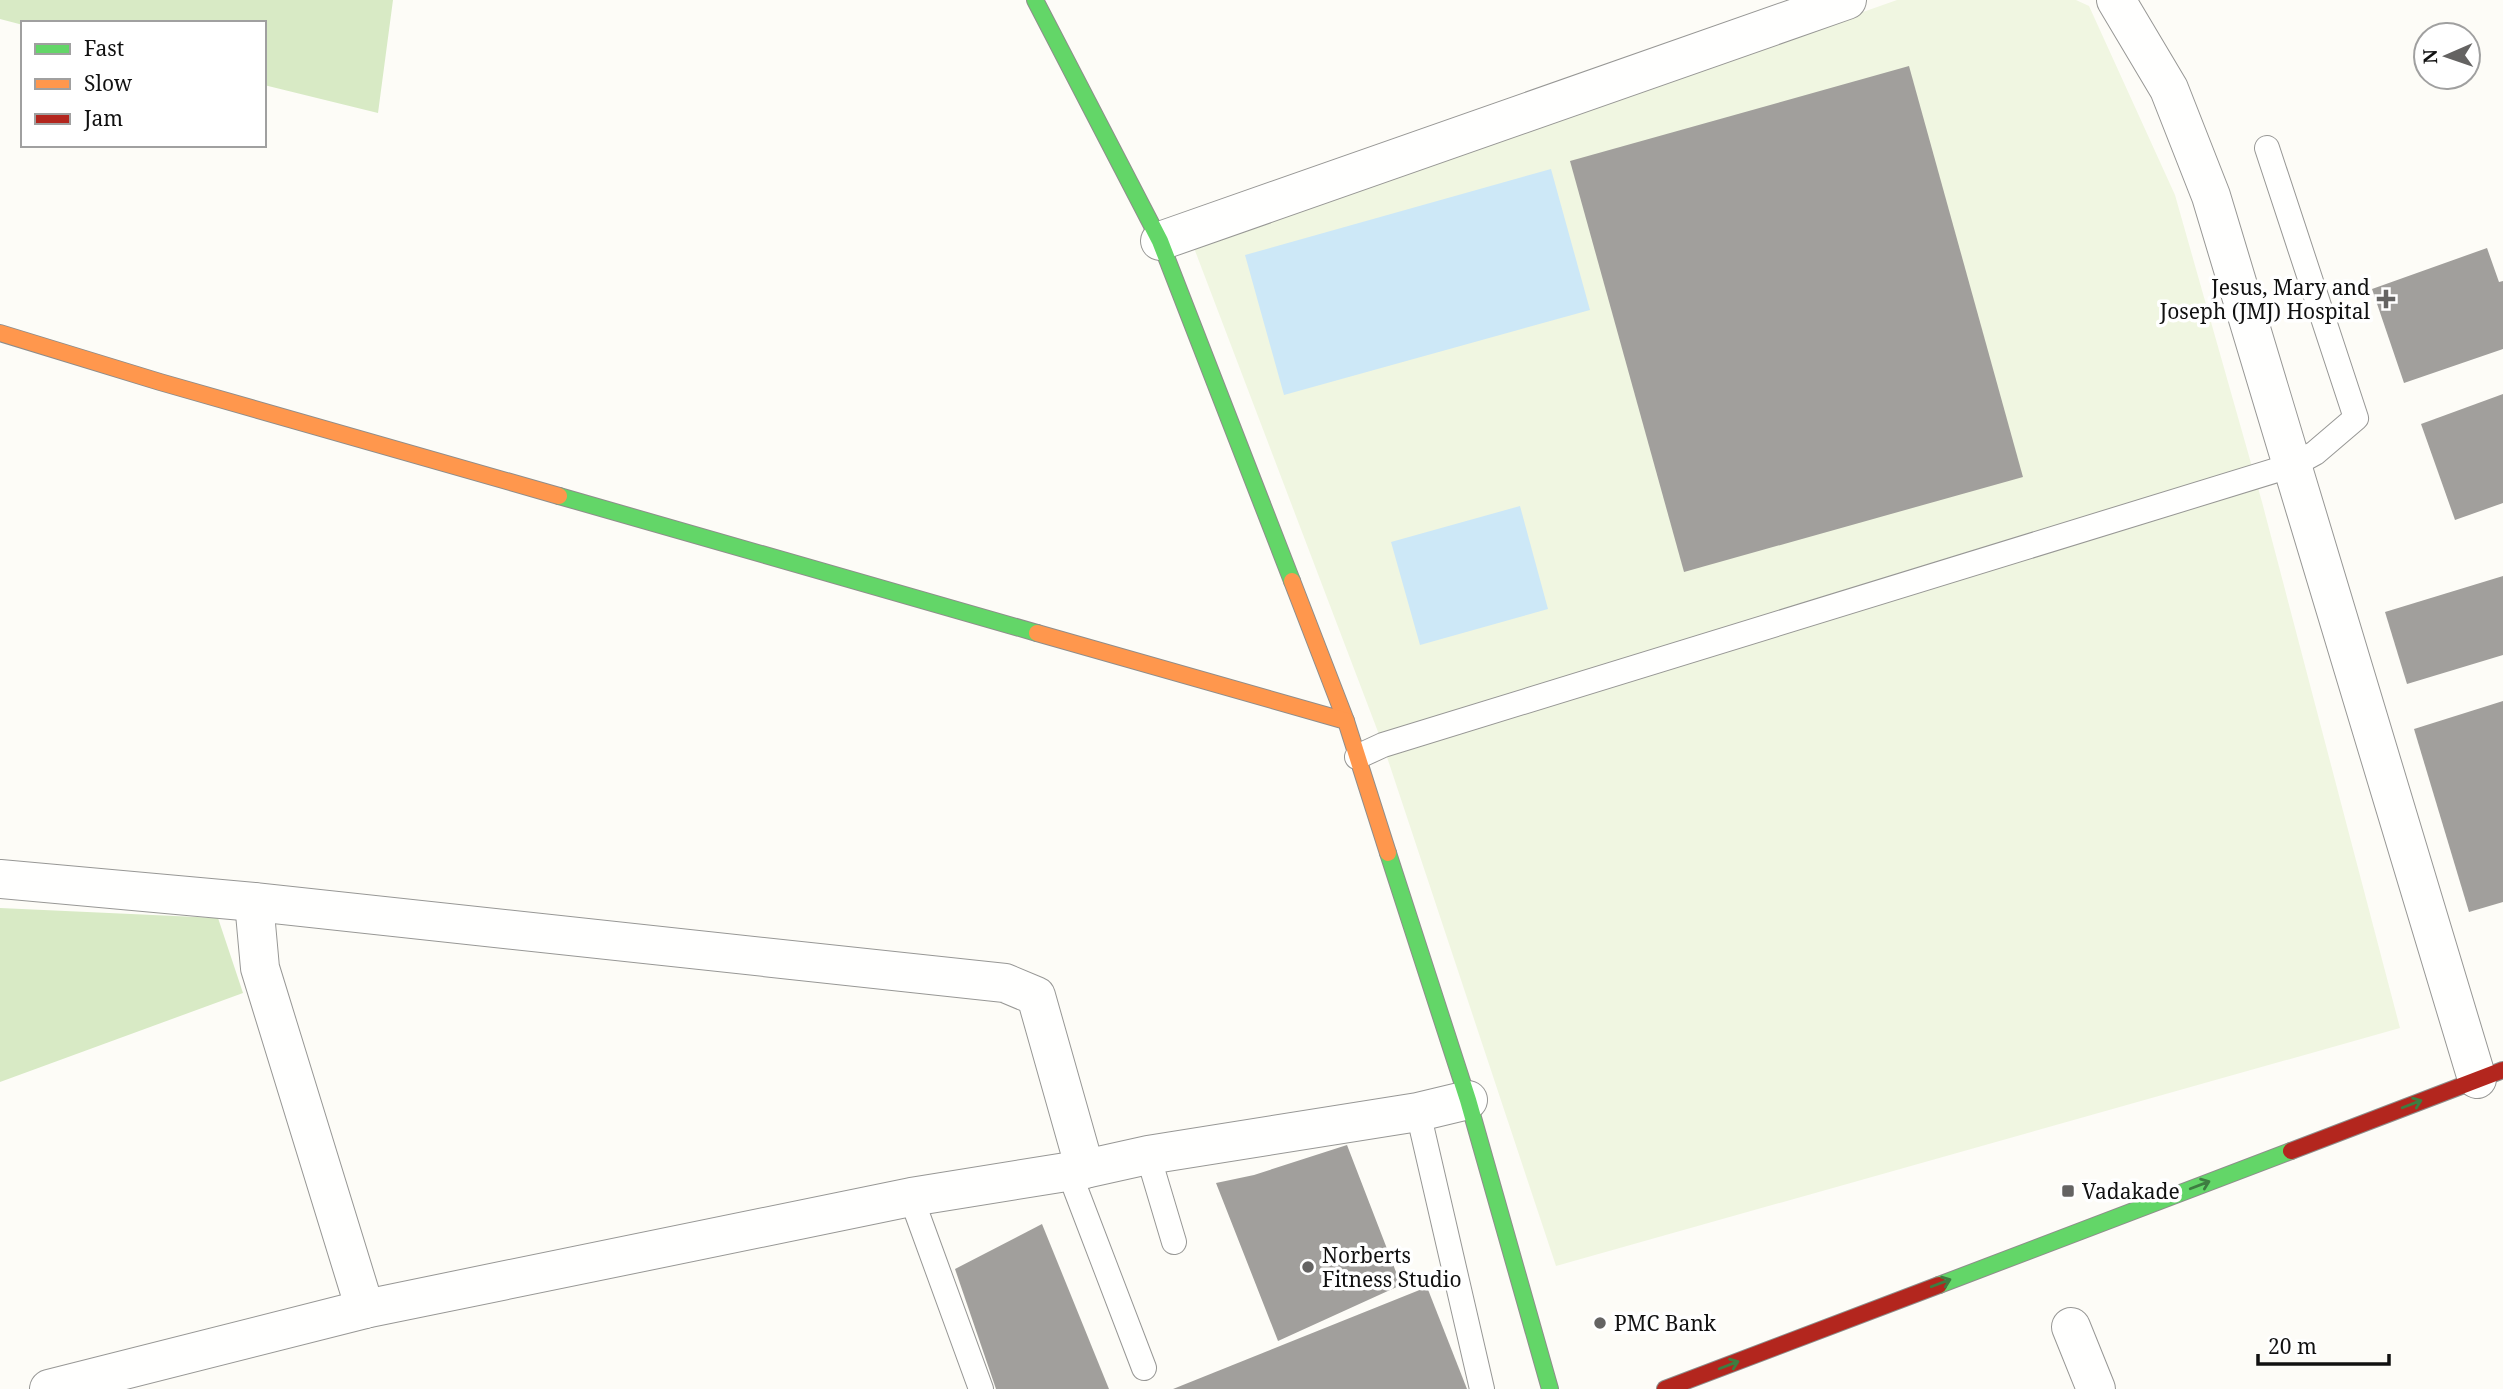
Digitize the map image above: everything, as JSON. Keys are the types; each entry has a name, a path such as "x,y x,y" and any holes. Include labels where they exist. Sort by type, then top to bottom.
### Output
{"main road":[{"path":"1035,0 1160,241 1346,722 1468,1100 1550,1389"},
{"path":"0,333 187,390 1346,722"},
{"path":"1665,1389 2490,1074"}],"street":[{"path":"1160,241 1847,0"},
{"path":"2116,0 2169,89 2211,196 2292,465 2490,1074"},
{"path":"0,879 254,902 1004,983 1036,996 1077,1170"},
{"path":"254,902 260,968 365,1309"},
{"path":"49,1389 365,1309 912,1197 1077,1170 1148,1155 1418,1112 1468,1100"},
{"path":"2071,1327 2096,1389"}],"lane":[{"path":"1357,757 1383,745 2292,465 2315,453 2356,418 2267,148"},
{"path":"1418,1112 1482,1389"},
{"path":"1148,1155 1174,1242"},
{"path":"1077,1170 1144,1368"},
{"path":"912,1197 981,1389"}],"green space":[{"path":"0,0 393,0 378,113 266,85 266,21 21,21 21,24 0,19"},
{"path":"1897,0 2076,0 2089,6 2175,195 2262,502 2400,1028 1556,1266 1383,745 1194,248"},
{"path":"0,908 218,918 243,993 0,1082"}],"water":[{"path":"1551,169 1590,310 1284,395 1245,255"},
{"path":"1520,506 1548,609 1420,645 1391,542"}],"building":[{"path":"1909,66 2023,477 1684,572 1570,161"},
{"path":"2487,248 2499,282 2503,281 2503,349 2404,383 2372,289"},
{"path":"2503,394 2503,503 2455,520 2421,424"},
{"path":"2503,576 2503,655 2407,684 2385,612"},
{"path":"2503,701 2503,902 2469,912 2414,729"},
{"path":"1347,1145 1401,1285 1278,1341 1216,1183 1254,1175"},
{"path":"1042,1224 1109,1389 996,1389 955,1269"},
{"path":"1427,1287 1467,1389 1173,1389"}],"traffic: fast":[{"path":"1035,0 1160,241 1292,581"},
{"path":"559,496 1037,633"},
{"path":"1388,853 1468,1100 1550,1389"},
{"path":"1939,1285 2291,1151"}],"traffic: slow":[{"path":"0,333 160,382 559,496"},
{"path":"1292,581 1346,721"},
{"path":"1037,633 1346,721 1388,853"}],"traffic: jam":[{"path":"2291,1151 2503,1070"},
{"path":"1665,1389 1939,1285"}],"place":[{"name":"Jesus, Mary and Joseph (JMJ) Hospital","path":"2386,299"},
{"name":"Vadakade","path":"2068,1191"},
{"name":"Norberts Fitness Studio","path":"1308,1267"},
{"name":"PMC Bank","path":"1600,1323"}]}
